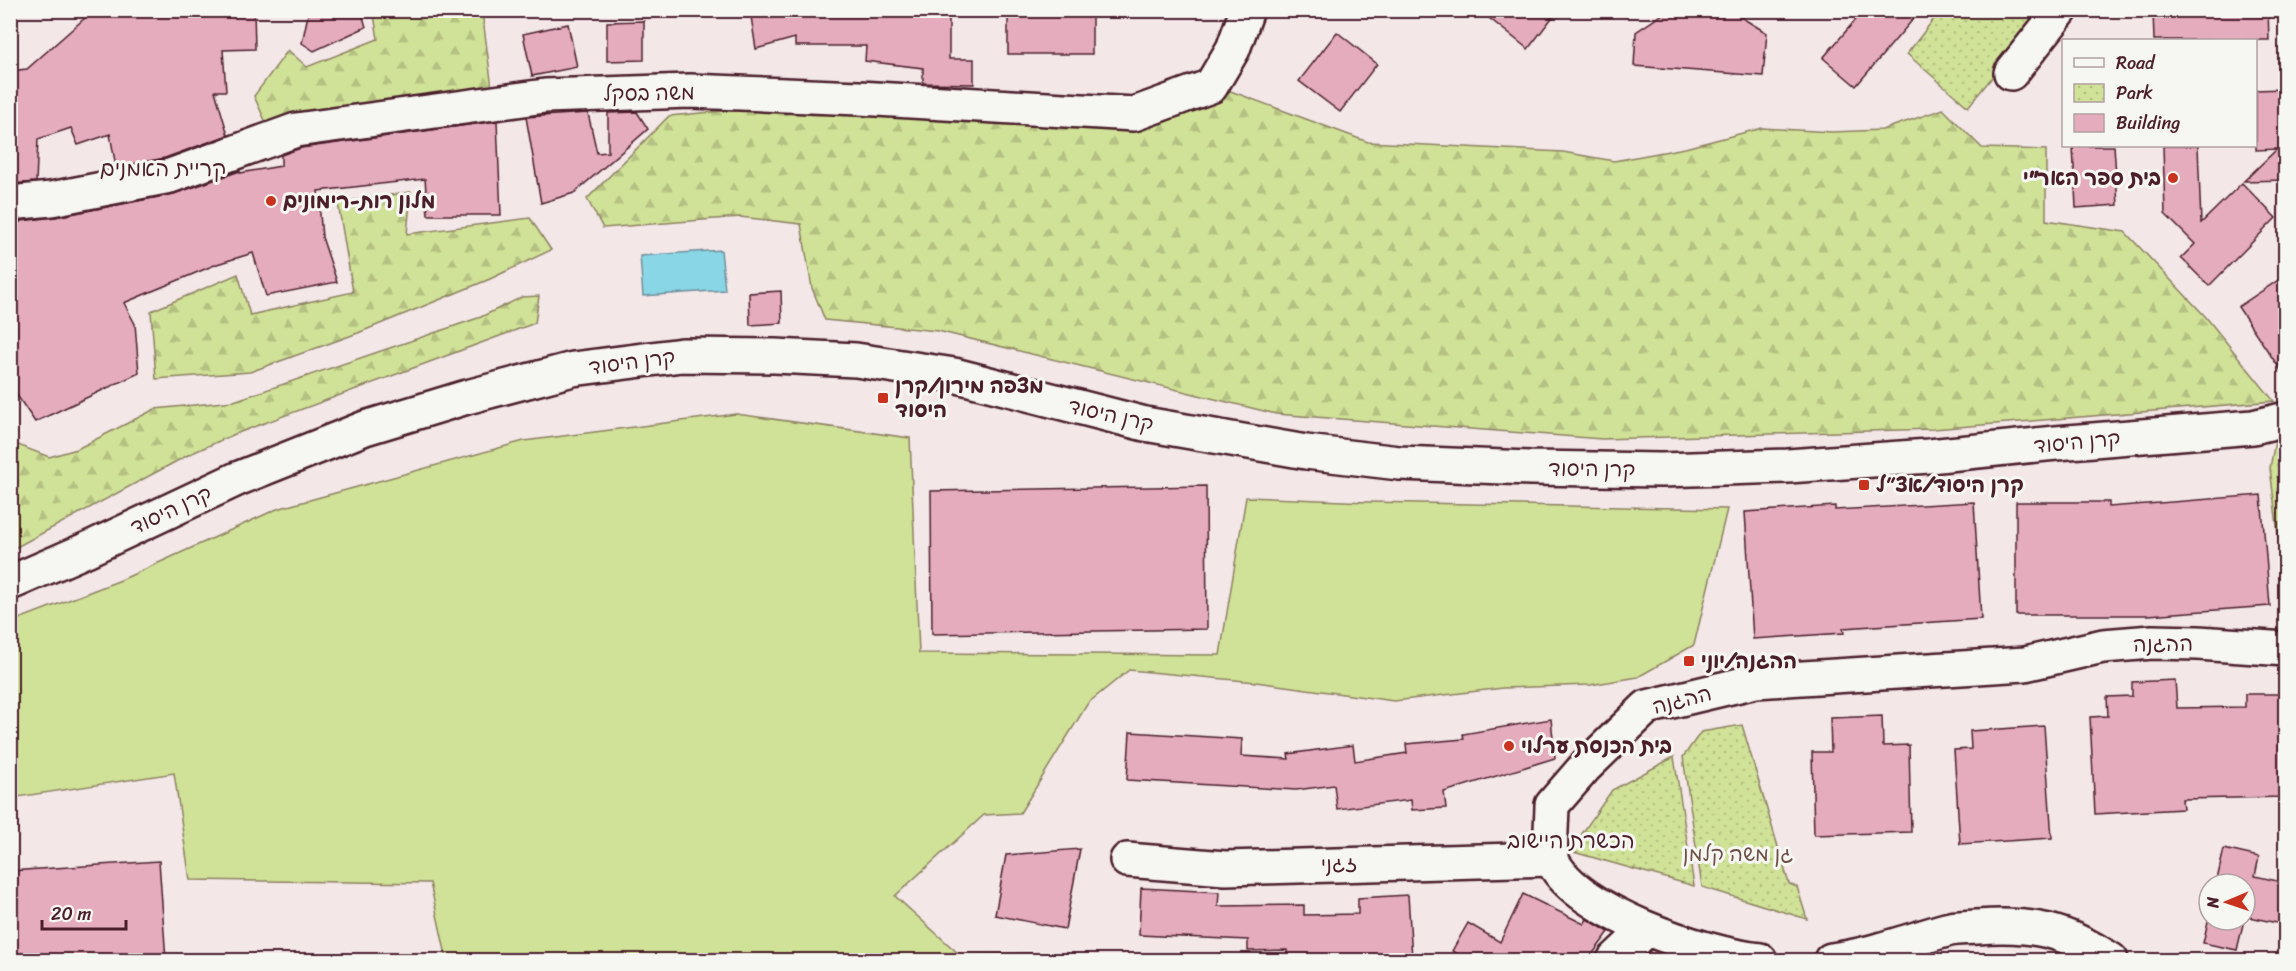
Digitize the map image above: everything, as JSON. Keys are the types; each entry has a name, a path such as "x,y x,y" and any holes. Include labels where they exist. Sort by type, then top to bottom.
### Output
{"street":[{"name":"משה בסקל","path":"10,203 51,199 170,176 296,130 545,96 690,91 1134,114 1212,86 1233,49 1247,10"},
{"path":"2011,73 2061,10"},
{"name":"קרן היסוד","path":"10,583 237,479 365,428 467,397 573,369 682,355 856,360 954,375 1091,411 1167,428 1306,452 1400,463 1661,470 1777,466 1929,456 2253,427 2286,418"},
{"name":"קרן היסוד","path":"2253,427 2286,437"},
{"name":"ההגנה","path":"1551,859 1552,805 1585,767 1647,707 1756,681 2025,664 2103,646 2152,642 2286,649"},
{"path":"1551,859 1570,885 1599,904 1647,929 1702,948 1760,960"},
{"name":"זגני","path":"1127,860 1225,868 1551,859"},
{"path":"1831,960 1873,953 1948,929 1995,926 2034,926 2082,942 2111,960"},
{"path":"1614,960 1647,929"}],"green space":[{"path":"393,10 482,11 493,96 268,127 254,96 288,50 307,67 378,39 374,15"},
{"path":"1940,11 2046,11 1968,107 1907,54"},
{"path":"1225,89 1368,142 1563,152 1614,161 1685,148 1762,128 1832,132 1882,130 1943,109 1982,148 2046,150 2046,220 2125,232 2205,316 2274,401 1933,429 1602,439 1276,414 938,331 825,320 812,288 801,224 740,217 603,228 587,199 669,116 723,111 873,108 1120,114"},
{"path":"411,192 407,234 530,218 551,250 490,279 358,333 250,372 156,379 151,311 238,274 250,315 353,292 338,203"},
{"path":"539,296 535,323 235,434 190,454 11,550 11,439 13,443 49,457 77,449 155,409 234,401 481,317 522,297"},
{"path":"736,414 910,438 919,653 1220,655 1246,497 1368,502 1727,509 1694,645 1638,677 1590,685 1503,688 1394,701 1256,682 1129,670 1088,703 1020,813 984,815 895,896 960,955 1031,953 1052,960 447,960 430,883 190,880 174,773 11,798 11,622 121,580 277,509 524,441"},
{"path":"2275,441 2285,449 2285,592 2270,468"},
{"name":"גן משה קלמן","path":"1742,725 1789,884 1797,887 1807,919 1702,887 1683,757 1701,732"},
{"path":"1674,757 1694,886 1570,851 1612,790"}],"water":[{"path":"721,250 725,290 643,296 640,256"}],"building":[{"path":"94,10 254,10 255,49 223,50 226,91 215,91 228,135 165,158 116,167 110,134 78,145 71,128 38,139 36,182 10,184 10,71 27,69"},
{"path":"309,10 361,10 366,27 314,51 302,43"},
{"path":"750,10 949,10 949,59 974,59 974,84 923,83 923,68 865,61 866,46 795,46 795,38 756,49"},
{"path":"1008,10 1092,10 1092,54 1008,54"},
{"path":"1479,10 1558,10 1528,49"},
{"path":"1669,10 1729,10 1767,33 1763,76 1634,66 1636,32"},
{"path":"1864,10 1921,10 1856,86 1823,58"},
{"path":"2153,10 2268,10 2269,40 2154,39"},
{"path":"644,21 644,60 607,61 607,22"},
{"path":"568,24 577,67 532,76 523,34"},
{"path":"1337,32 1377,64 1340,112 1299,81"},
{"path":"2284,89 2286,180 2244,181 2277,149 2256,150 2257,90"},
{"path":"637,112 648,129 574,193 541,203 526,117 588,113 597,153 608,152 608,113"},
{"path":"497,121 501,215 428,215 425,179 318,191 322,237 337,282 266,296 253,253 217,264 124,303 135,324 139,373 35,422 10,385 10,232 21,221 55,217 174,194 240,171 240,173 281,166 281,155 301,148"},
{"path":"2073,147 2114,147 2118,205 2076,208"},
{"path":"2163,147 2198,147 2201,223 2242,183 2276,218 2209,286 2181,258 2195,244 2165,214"},
{"path":"2286,275 2286,378 2238,307"},
{"path":"781,291 782,323 750,325 749,293"},
{"path":"1206,486 1207,629 932,634 931,491"},
{"path":"2261,495 2270,606 2148,615 2016,615 2016,502 2109,502 2109,507"},
{"path":"1974,502 1981,619 1843,628 1844,633 1753,639 1745,512 1835,506 1835,510"},
{"path":"2175,680 2177,708 2245,707 2245,694 2286,694 2286,797 2182,799 2183,809 2095,814 2090,717 2108,716 2107,697 2132,696 2132,682"},
{"path":"1882,716 1883,746 1909,745 1911,832 1814,835 1812,752 1831,752 1830,718"},
{"path":"1551,719 1555,758 1444,792 1446,808 1412,810 1411,800 1337,809 1334,785 1296,790 1127,780 1130,732 1242,739 1241,756 1289,759 1288,754 1353,745 1355,761 1407,753 1406,744 1464,739 1463,734"},
{"path":"2044,726 2052,838 1960,844 1954,750 1971,749 1970,731"},
{"path":"1080,849 1065,929 995,915 1006,855"},
{"path":"2224,849 2259,857 2256,872 2219,872"},
{"path":"159,861 166,960 10,960 10,871"},
{"path":"2257,876 2286,883 2286,925 2257,919"},
{"path":"1141,888 1219,892 1218,906 1304,905 1304,915 1358,914 1358,898 1408,895 1412,958 1287,960 1287,950 1248,951 1248,940 1139,935"},
{"path":"1523,894 1584,924 1587,919 1609,932 1588,960 1468,960 1452,951 1468,923 1500,942"},
{"path":"2206,932 2241,932 2237,950 2203,943"}],"place":[{"name":"בית ספר האר\"י","path":"2173,178"},
{"name":"מלון רות-רימונים","path":"271,201"},
{"name":"מצפה מירון/קרן היסוד","path":"883,398"},
{"name":"קרן היסוד/אצ״ל","path":"1864,485"},
{"name":"ההגנה/יוני","path":"1689,661"},
{"name":"בית הכנסת ערלוי","path":"1509,746"}],"district":[{"name":"קריית האמנים","path":"163,168"},
{"name":"הכשרת היישוב","path":"1571,840"}]}
